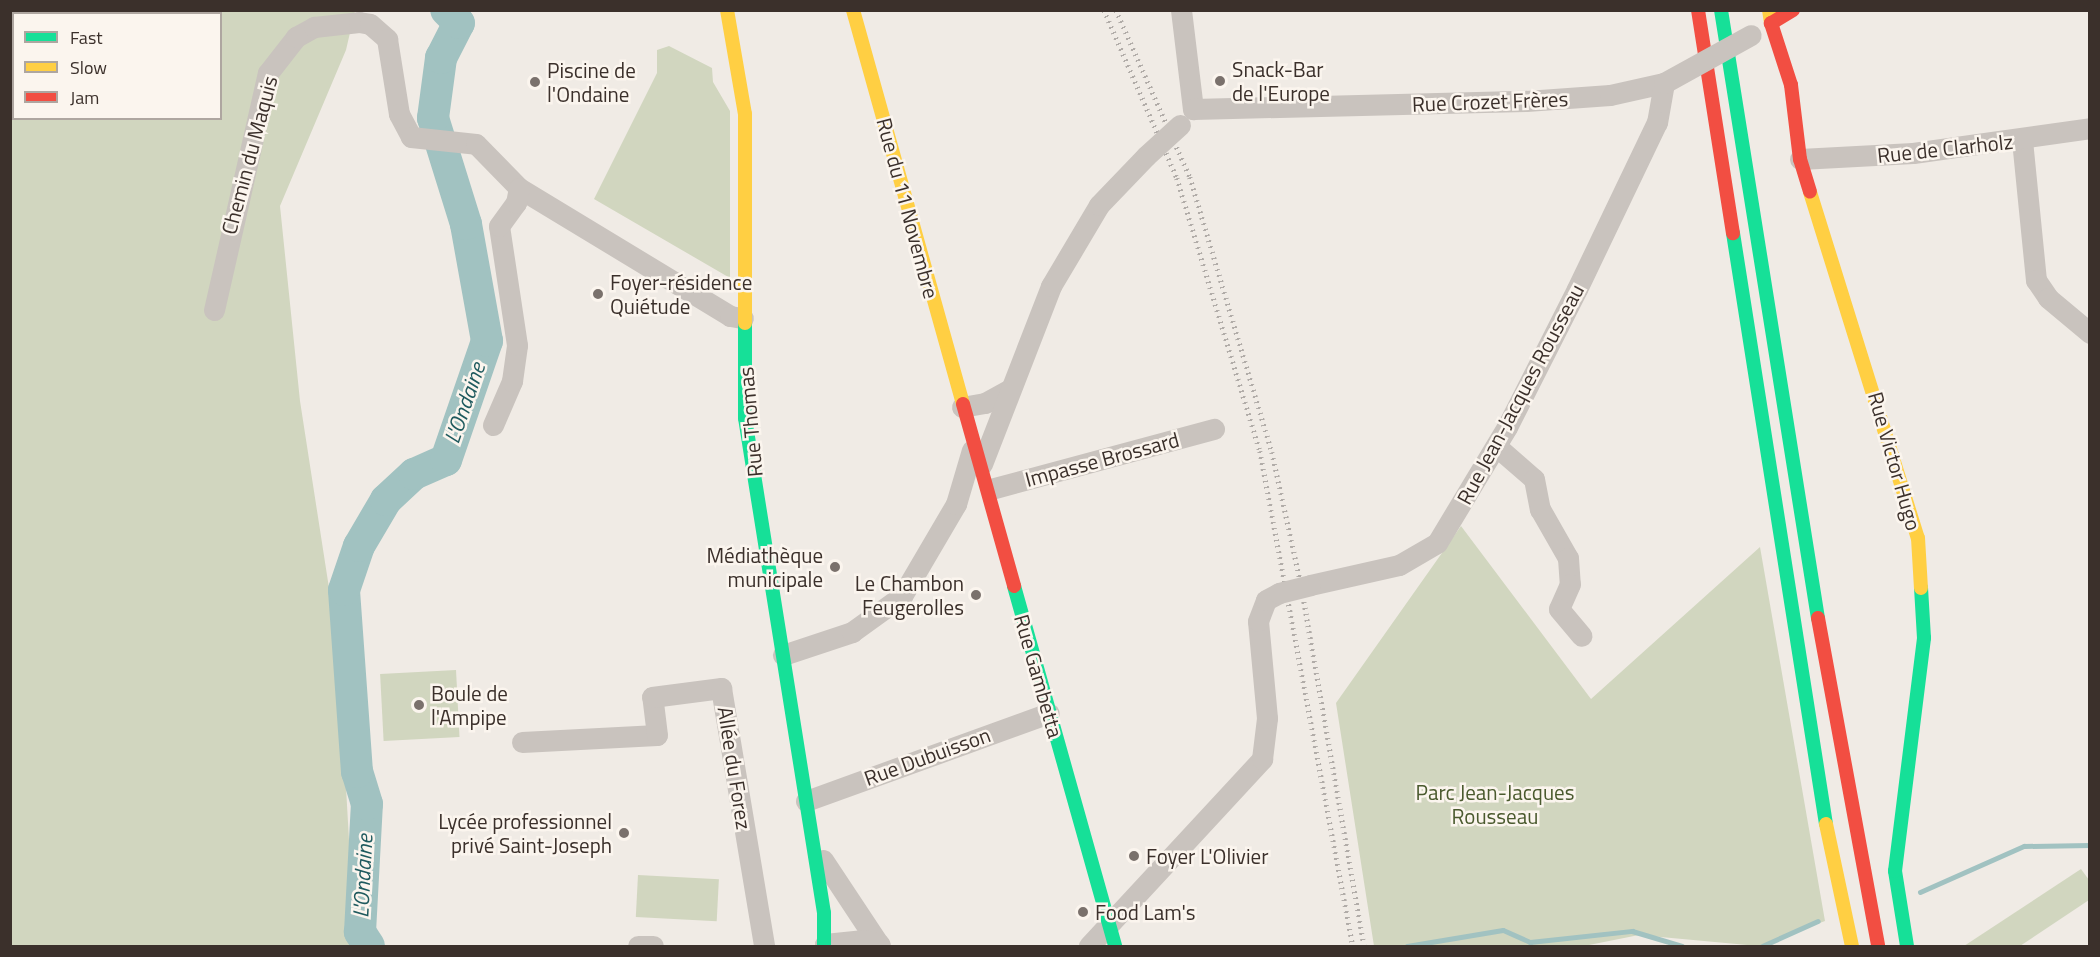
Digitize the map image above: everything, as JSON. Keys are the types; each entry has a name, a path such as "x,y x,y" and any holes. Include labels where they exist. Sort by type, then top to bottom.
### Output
{"main road":[{"name":"Rue Thomas","path":"727,10 745,114 742,318 745,418 806,801 824,945"},
{"name":"Rue du 11 Novembre","path":"853,10 962,407"},
{"path":"1698,10 1822,803 1852,946"},
{"path":"1721,10 1834,715 1878,946"},
{"path":"1770,17 1793,10"},
{"name":"Rue Victor Hugo","path":"1770,17 1791,85 1800,159 1918,538 1924,638 1895,871 1907,946"},
{"name":"Rue Gambetta","path":"962,407 977,457 991,489 995,522 1115,946"}],"street":[{"path":"783,655 878,618 913,583 956,504 1008,390 1051,286 1076,241 1099,205 1146,156 1180,125 1193,108 1181,10"},
{"name":"Rue Crozet Frères","path":"1193,108 1526,101 1610,95 1664,83 1752,35 1770,17"},
{"path":"366,19 387,39 404,131 423,139 470,141 519,188 730,316 742,318"},
{"name":"Chemin du Maquis","path":"214,310 267,73 296,37 314,27 366,19"},
{"name":"Rue Jean-Jacques Rousseau","path":"1089,946 1262,759 1267,718 1257,621 1266,600 1279,593 1399,565 1424,554 1496,446 1657,122 1664,83"},
{"name":"Rue de Clarholz","path":"1800,159 2022,140 2090,128"},
{"path":"2022,140 2036,280 2048,298 2090,333"},
{"path":"493,425 512,381 518,345 499,226 516,204 519,188"},
{"path":"962,407 985,403 1008,390"},
{"name":"Impasse Brossard","path":"991,489 1214,429"},
{"path":"1496,446 1534,479 1540,509 1568,558 1570,585 1559,609 1582,636"},
{"path":"956,504 981,503 995,522"},
{"name":"Allée du Forez","path":"522,742 657,735 652,697 722,688 764,946"},
{"name":"Rue Dubuisson","path":"806,801 1049,713"},
{"path":"810,831 832,881 880,945"},
{"path":"824,945 864,940 880,945"},
{"path":"638,946 653,946"}],"green space":[{"path":"10,11 355,11 346,50 280,206 300,401 338,646 355,946 11,946"},
{"path":"669,46 712,68 713,82 730,111 730,278 594,199 657,73 657,50"},
{"name":"Parc Jean-Jacques Rousseau","path":"1461,526 1591,699 1760,547 1825,921 1758,946 1639,935 1584,946 1374,946 1336,703"},
{"name":"Boule de l'Ampipe","path":"456,670 460,737 384,741 380,674"},
{"path":"2081,869 2089,880 2089,900 2020,946 1964,946"},
{"path":"638,875 719,879 717,921 636,917"}],"waterway":[{"name":"L'Ondaine","path":"369,946 360,932 367,804 357,772 344,590 359,546 386,500 414,474 446,460 487,341 466,224 433,118 441,58 459,23 446,10"},
{"path":"1920,892 2024,846 2090,845"},
{"path":"1762,946 1818,921"},
{"path":"1407,946 1503,930 1530,942 1632,931 1682,946"}],"railway":[{"path":"1104,10 1177,178 1260,451 1353,946"},
{"path":"1116,10 1190,177 1272,452 1301,584 1364,946"}],"traffic: fast":[{"path":"1721,10 1818,618"},
{"path":"1733,233 1826,824"},
{"path":"745,323 745,418 824,913 824,946"},
{"path":"1014,586 1115,946"},
{"path":"1907,946 1895,871 1924,638 1921,588"}],"traffic: slow":[{"path":"727,10 745,114 745,323"},
{"path":"853,10 963,404"},
{"path":"1769,10 1771,23"},
{"path":"1810,192 1918,538 1921,588"},
{"path":"1826,824 1852,946"}],"traffic: jam":[{"path":"1698,10 1733,233"},
{"path":"1793,10 1771,23 1791,85 1800,159 1810,192"},
{"path":"963,404 1014,586"},
{"path":"1818,618 1878,946"}],"place":[{"name":"Snack-Bar de l'Europe","path":"1220,81"},
{"name":"Piscine de l'Ondaine","path":"535,82"},
{"name":"Foyer-résidence Quiétude","path":"598,294"},
{"name":"Médiathèque municipale","path":"835,567"},
{"name":"Le Chambon Feugerolles","path":"976,595"},
{"name":"Boule de l'Ampipe","path":"419,705"},
{"name":"Lycée professionnel privé Saint-Joseph","path":"624,833"},
{"name":"Foyer L'Olivier","path":"1134,856"},
{"name":"Food Lam's","path":"1083,912"}]}
